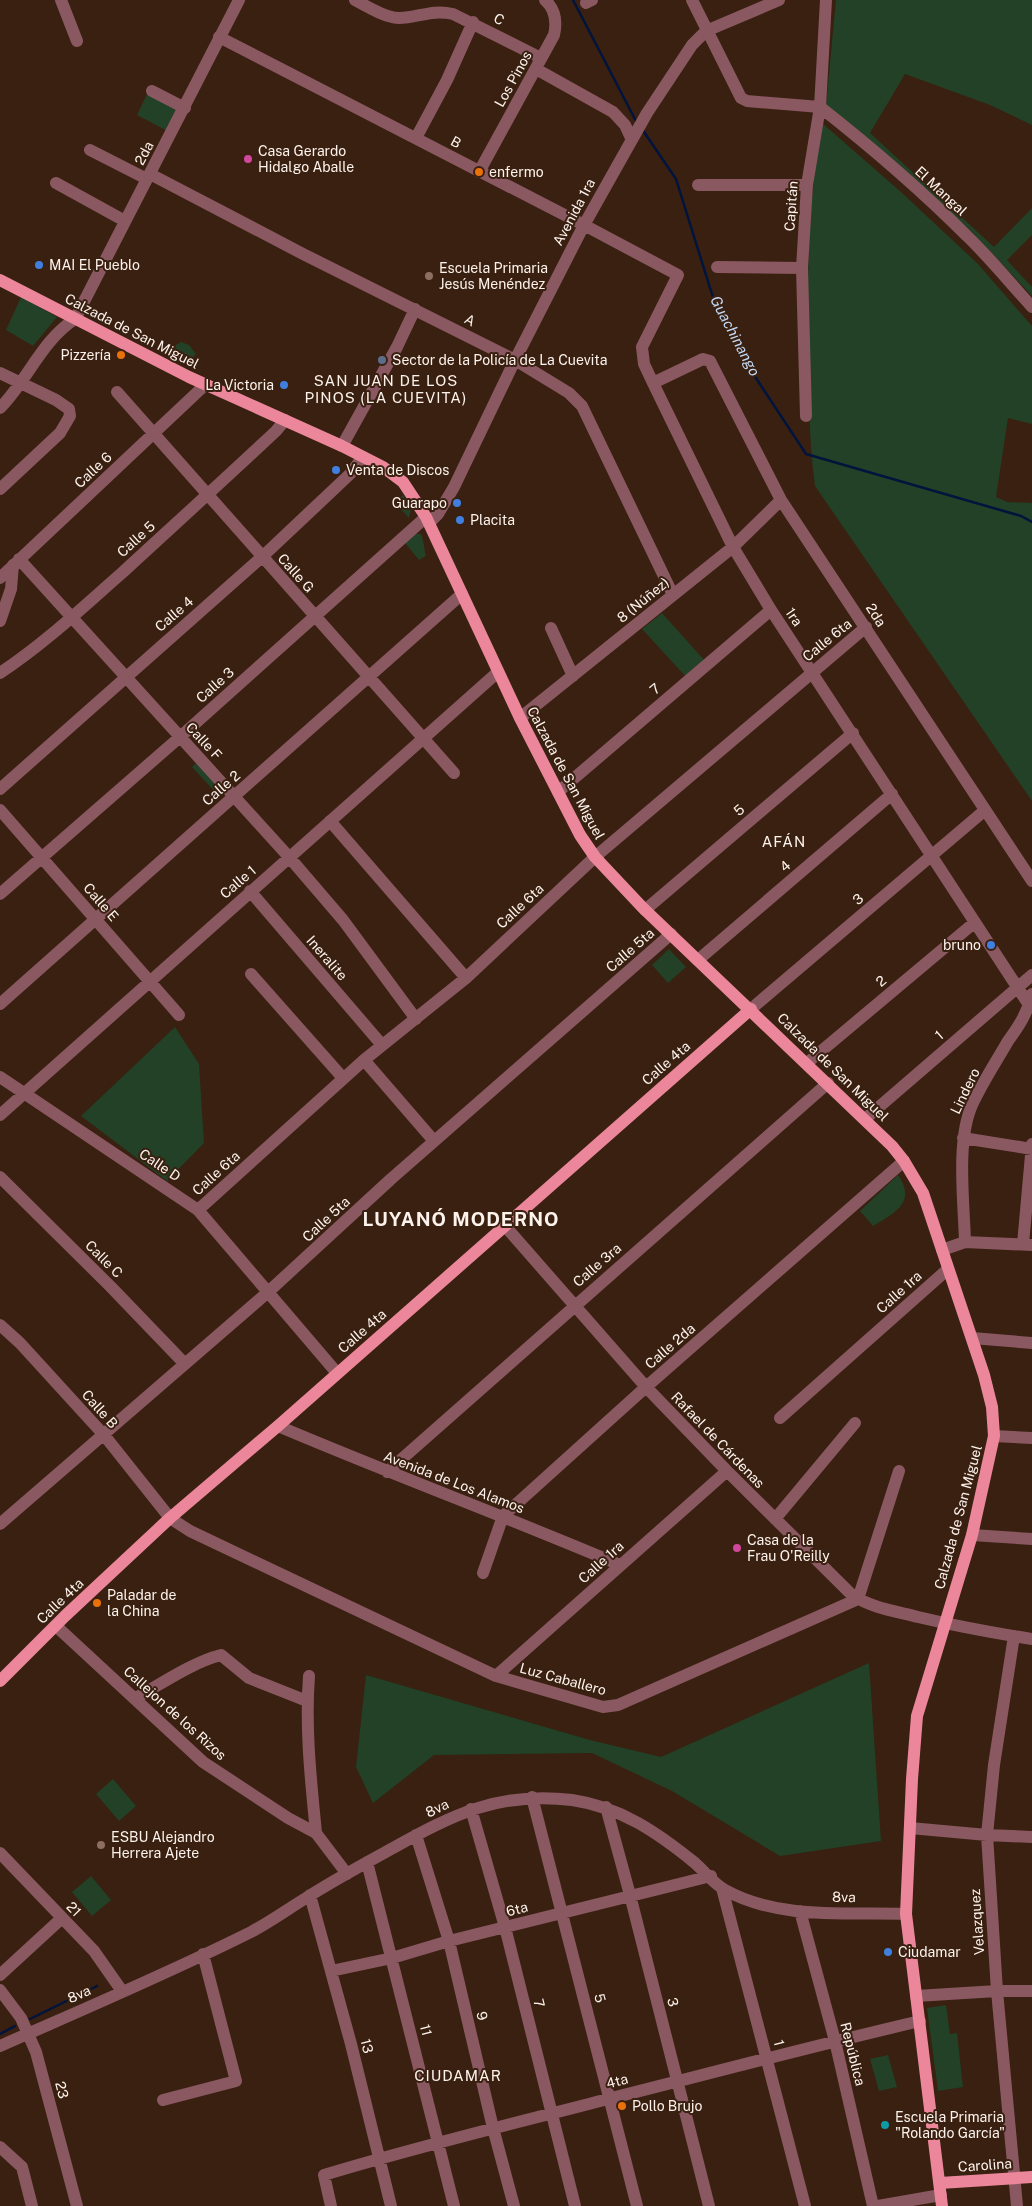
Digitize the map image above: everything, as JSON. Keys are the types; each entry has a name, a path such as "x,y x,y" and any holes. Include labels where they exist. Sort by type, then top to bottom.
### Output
{"main road":[{"name":"Calzada de San Miguel","path":"0,280 206,384 342,446 383,467 403,482 428,520 520,718 580,835 595,857 645,910 866,1119 904,1161 923,1193 984,1375 992,1407 994,1436 972,1535 918,1716 910,1828 906,1914 941,2195"},
{"name":"Calle 4ta","path":"0,1681 170,1518 278,1426 750,1009"},
{"name":"Carolina","path":"941,2195 1015,2178 1032,2177"}],"street":[{"path":"61,0 77,41"},
{"name":"2da","path":"76,319 239,0"},
{"name":"C","path":"355,0 378,12 398,18 442,12 473,22 613,112 633,135"},
{"name":"Los Pinos","path":"479,172 539,64 555,30 555,15 551,5 545,0"},
{"path":"692,0 741,98 746,101 820,107"},
{"path":"706,31 779,0"},
{"name":"Capitán","path":"806,416 802,268 806,185 820,107 826,0"},
{"path":"416,138 448,80 473,22"},
{"name":"Avenida 1ra","path":"428,520 438,514 454,487 584,225 633,135 692,45 706,31"},
{"name":"B","path":"219,37 678,275"},
{"path":"152,91 185,108"},
{"name":"El Mangal","path":"820,107 865,142 938,208 969,238 1032,307"},
{"name":"A","path":"90,150 149,177 516,360 569,393 582,406 673,595"},
{"path":"56,183 125,221"},
{"path":"698,185 806,185"},
{"path":"717,267 802,268"},
{"name":"1ra","path":"678,275 642,347 644,364 653,383 733,547 771,610 1016,987 1031,999"},
{"path":"342,446 397,347 415,309"},
{"path":"0,408 58,333 76,319"},
{"name":"2da","path":"653,383 703,359 710,361 781,500 866,627 984,811 1032,881"},
{"path":"0,373 66,406 70,412 69,420 60,432 0,489"},
{"name":"Calle 6","path":"0,578 206,384"},
{"name":"Calle G","path":"117,392 454,773"},
{"name":"Calle 5","path":"0,673 20,660 71,618 208,495 276,431 285,420"},
{"name":"Calle 4","path":"0,789 124,677 262,557 350,474 363,457"},
{"name":"8 (Núñez)","path":"520,718 733,547 781,500"},
{"name":"Calle 3","path":"0,894 180,737 314,616 428,520"},
{"path":"0,622 11,589 16,562"},
{"name":"Calle F","path":"16,562 71,618 289,857 343,920 416,1019"},
{"name":"Calle 2","path":"0,1004 462,594"},
{"name":"7","path":"558,792 771,610"},
{"name":"Calle 6ta","path":"198,1210 343,1078 466,978 595,857 866,627"},
{"path":"551,628 573,676"},
{"name":"Calle 1","path":"0,1115 498,672"},
{"name":"5","path":"645,910 853,734"},
{"name":"4","path":"698,960 892,794"},
{"name":"Calle E","path":"0,810 179,1015"},
{"name":"3","path":"750,1009 984,811"},
{"path":"330,821 466,978"},
{"name":"Ineralite","path":"250,891 382,1045"},
{"name":"2","path":"807,1063 974,923"},
{"name":"Calle 5ta","path":"0,1524 267,1293 434,1141 671,934"},
{"path":"252,974 343,1078"},
{"name":"1","path":"866,1119 1032,975"},
{"name":"Lindero","path":"965,1242 965,1126 972,1106 1021,1023 1031,999"},
{"path":"364,1060 434,1141"},
{"name":"Calle D","path":"0,1077 26,1092 198,1210 337,1373"},
{"name":"Calle 3ra","path":"387,1472 575,1304 828,1084"},
{"path":"942,1250 965,1242 1028,1245 1031,1148 964,1138"},
{"name":"Calle 2da","path":"482,1573 503,1516 646,1387 904,1161"},
{"name":"Calle C","path":"0,1177 185,1364"},
{"name":"Rafael de Cárdenas","path":"505,1226 646,1387 727,1471 858,1599 875,1607 945,1623"},
{"name":"Calle 1ra","path":"780,1418 948,1269"},
{"name":"Calle B","path":"0,1325 20,1343 104,1435 170,1518"},
{"path":"972,1338 1032,1342"},
{"path":"775,1519 855,1423"},
{"name":"Avenida de Los Alamos","path":"278,1426 387,1472 503,1516 620,1565"},
{"path":"994,1436 1032,1438"},
{"name":"Calle 1ra","path":"496,1676 727,1471"},
{"path":"858,1599 899,1471"},
{"name":"Luz Caballero","path":"170,1518 199,1536 496,1676 602,1707 618,1705 858,1599"},
{"path":"972,1535 1032,1539"},
{"path":"945,1623 1032,1639"},
{"name":"Callejon de los Rizos","path":"56,1626 203,1762 288,1818 316,1833 347,1874"},
{"name":"Velazquez","path":"1014,1636 994,1765 987,1835 997,1991 1017,2206"},
{"path":"136,1698 175,1676 213,1657 221,1655 249,1678 307,1701"},
{"path":"309,1676 307,1701 316,1833"},
{"name":"5","path":"532,1797 637,2206"},
{"name":"8va","path":"0,2046 252,1931 366,1862 416,1835 471,1809 532,1797 573,1800 606,1807 631,1818 669,1843 711,1876 722,1888 764,1907 800,1911 906,1914"},
{"name":"3","path":"606,1807 709,2206"},
{"name":"7","path":"471,1809 505,1927 575,2206"},
{"path":"910,1828 1032,1837"},
{"name":"9","path":"416,1835 449,1941 493,2128 514,2206"},
{"name":"21","path":"0,1853 94,1951 122,1991"},
{"name":"11","path":"366,1862 454,2206"},
{"name":"6ta","path":"331,1970 392,1958 449,1941 711,1876"},
{"name":"1","path":"722,1888 805,2206"},
{"name":"13","path":"310,1895 391,2206"},
{"name":"República","path":"800,1911 835,2041 874,2206"},
{"path":"0,1975 62,1918"},
{"path":"163,2100 236,2081 203,1954"},
{"name":"23","path":"0,1990 21,2018 36,2052 77,2206"},
{"path":"916,1996 997,1991 1032,1991"},
{"name":"4ta","path":"331,2206 324,2175 379,2158 767,2057 920,2021"},
{"path":"0,2147 22,2167 32,2206"},
{"path":"878,2206 941,2195"}],"green space":[{"path":"836,0 1032,0 1032,125 990,105 905,74 870,133 994,247 1032,208 1032,235 1007,260 1032,287 1032,296 970,230 826,105"},
{"path":"148,92 181,108 169,132 137,115"},
{"path":"822,123 901,192 978,264 1032,326 1032,424 1008,418 996,497 1007,502 1032,503 1032,801 815,486 809,403 808,266 811,209"},
{"path":"21,297 57,317 33,346 6,330"},
{"path":"181,342 189,345 196,354 191,359 183,358 174,352 174,346"},
{"path":"403,495 411,508 409,518 395,503"},
{"path":"415,534 421,534 426,556 419,560 405,543"},
{"path":"662,613 705,661 687,678 642,629"},
{"path":"196,763 222,790 217,794 192,767"},
{"path":"669,949 686,967 668,983 652,965"},
{"path":"175,1027 199,1064 204,1143 167,1181 81,1116"},
{"path":"898,1175 903,1184 904,1200 896,1211 873,1226 860,1211"},
{"path":"869,1663 881,1841 780,1856 672,1791 592,1753 434,1755 373,1803 356,1767 366,1675 590,1740 661,1757"},
{"path":"113,1779 136,1806 119,1821 96,1794"},
{"path":"91,1876 111,1900 92,1916 72,1892"},
{"path":"946,2005 950,2034 957,2033 963,2087 938,2091 927,2008"},
{"path":"888,2055 897,2087 879,2091 870,2059"}],"waterway":[{"name":"Guachinango","path":"573,0 637,123"},
{"name":"Guachinango","path":"642,129 676,179 716,307 754,375 806,454 1021,516 1032,522"},
{"path":"30,2019 97,1986"},
{"path":"0,2034 15,2026"}],"place":[{"name":"Casa Gerardo Hidalgo Aballe","path":"248,159"},
{"name":"enfermo","path":"479,172"},
{"name":"MAI El Pueblo","path":"39,265"},
{"name":"Escuela Primaria Jesús Menéndez","path":"429,276"},
{"name":"Pizzería","path":"121,355"},
{"name":"Sector de la Policía de La Cuevita","path":"382,360"},
{"name":"La Victoria","path":"284,385"},
{"name":"Venta de Discos","path":"336,470"},
{"name":"Guarapo","path":"457,503"},
{"name":"Placita","path":"460,520"},
{"name":"bruno","path":"991,945"},
{"name":"Casa de la Frau O'Reilly","path":"737,1548"},
{"name":"Paladar de la China","path":"97,1603"},
{"name":"ESBU Alejandro Herrera Ajete","path":"101,1845"},
{"name":"Ciudamar","path":"888,1952"},
{"name":"Pollo Brujo","path":"622,2106"},
{"name":"Escuela Primaria \"Rolando García\"","path":"885,2125"}],"district":[{"name":"SAN JUAN DE LOS PINOS (LA CUEVITA)","path":"386,390"},
{"name":"AFÁN","path":"784,842"},
{"name":"LUYANÓ MODERNO","path":"461,1219"},
{"name":"CIUDAMAR","path":"458,2076"}]}
